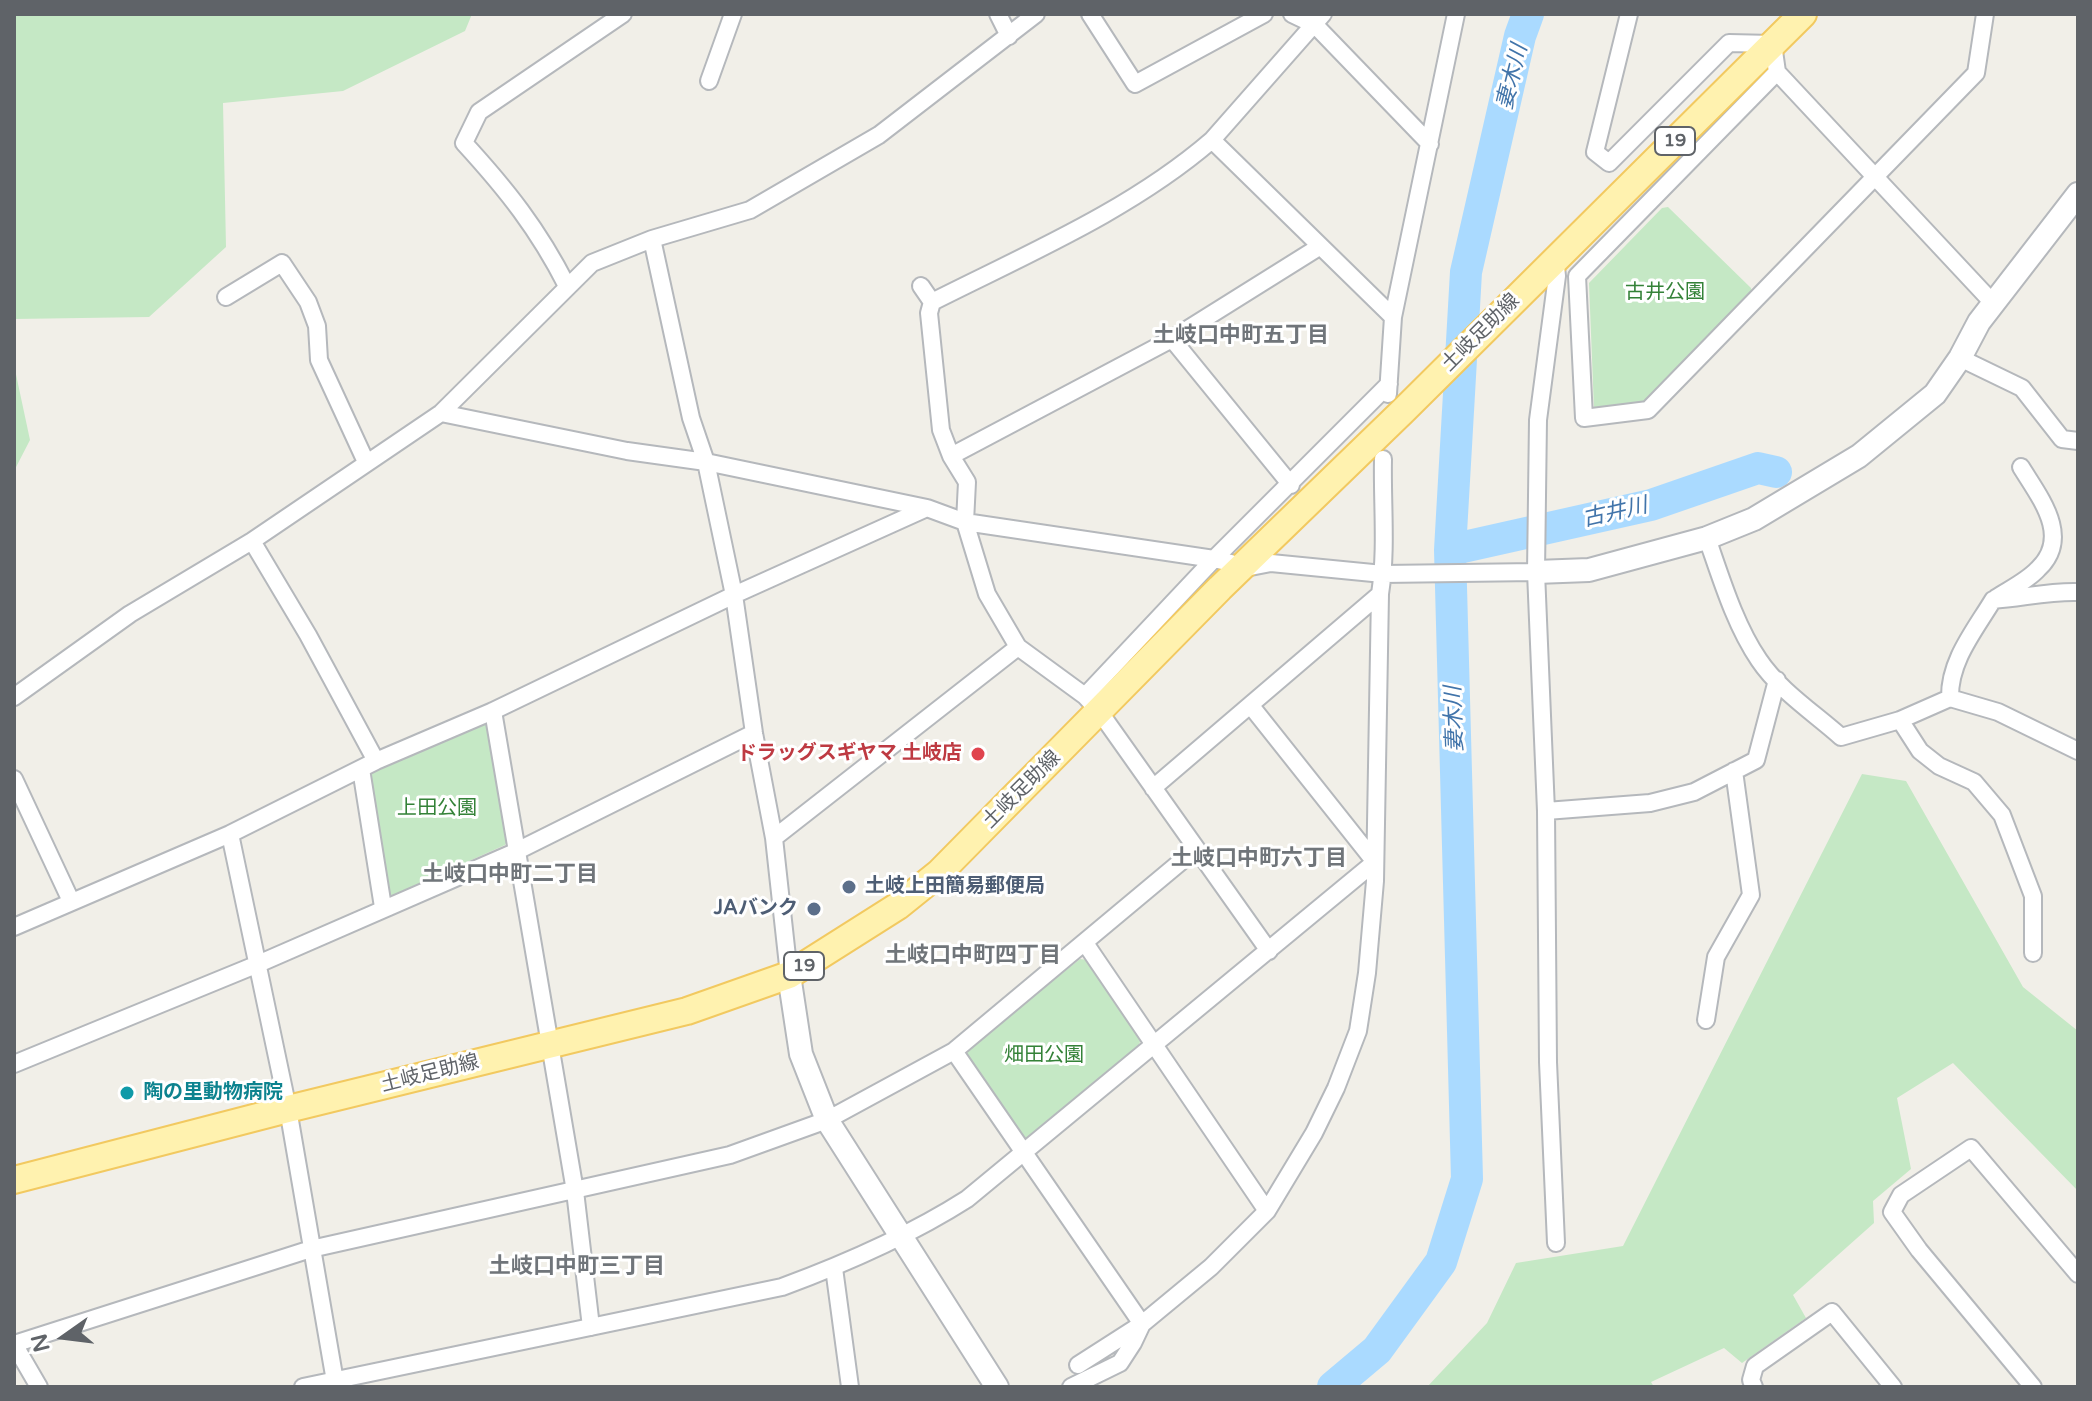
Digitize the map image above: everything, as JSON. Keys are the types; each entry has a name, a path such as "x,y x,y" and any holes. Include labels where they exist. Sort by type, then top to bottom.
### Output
{"main road":[{"name":"土岐足助線","path":"14,1180 687,1011 789,975 888,913 939,873 1092,704 1240,569 1393,398 1551,263 1803,14"}],"street":[{"path":"567,286 548,247 511,195 464,143 479,112 623,14"},
{"path":"709,81 733,14"},
{"path":"998,14 1009,36"},
{"path":"14,697 130,614 252,541 441,413 592,263 652,239 750,210 879,135 1036,14"},
{"path":"1090,14 1135,84 1264,14"},
{"path":"1292,14 1319,20 1430,144"},
{"path":"1092,704 1214,559 1291,485 1393,398 1393,317 1456,14"},
{"path":"1629,14 1595,152 1609,163 1729,43 1773,44 1777,72 1993,303"},
{"path":"1777,72 1577,276 1584,418 1648,410 1976,73 1985,14"},
{"path":"1269,951 1092,704 1018,647 987,594 965,522 967,482 951,456 941,430 929,313 932,302 1085,224 1184,164 1212,140 1319,20"},
{"path":"1212,140 1393,317"},
{"path":"441,413 627,451 706,462 927,508 965,522 1214,559 1240,569 1271,563 1383,574 1589,570 1707,538 1754,519 1859,456 1935,394 1960,358 1979,322 2078,194"},
{"path":"652,239 691,418 706,462 734,595 754,733 774,838 801,1054 827,1120 997,1387"},
{"path":"951,456 1172,339 1319,247"},
{"path":"226,297 282,263 308,302 317,326 319,360 366,462"},
{"path":"1551,263 1557,276 1538,420 1529,572 1546,811 1548,1062 1556,1243"},
{"path":"921,286 932,302"},
{"path":"1172,339 1291,485"},
{"path":"1960,358 2022,388 2062,439 2078,441"},
{"path":"1078,1365 1142,1324 1211,1267 1267,1211 1314,1133 1358,1031 1367,973 1375,862 1380,594 1385,508 1383,459"},
{"path":"1950,698 1962,649 1993,600 2040,568 2052,548 2054,529 2047,509 2021,467"},
{"path":"14,927 230,834 368,765 493,711 734,595 927,508"},
{"path":"1707,538 1728,599 1758,659 1841,737 1900,720 1950,698 1998,712 2078,751"},
{"path":"252,541 308,635 368,765 383,907"},
{"path":"1993,600 2016,599 2050,591 2078,592"},
{"path":"1153,788 1380,594"},
{"path":"774,838 1018,647"},
{"path":"1546,811 1650,803 1694,792 1756,760 1777,680"},
{"path":"1251,706 1375,862"},
{"path":"493,711 515,852 552,1044 575,1191 591,1327"},
{"path":"1900,720 1920,751 1939,766 1974,782 2002,815 2033,896 2033,953"},
{"path":"14,1064 258,964 515,852 754,733"},
{"path":"1706,1020 1716,957 1751,895 1734,771"},
{"path":"14,779 71,901"},
{"path":"230,834 288,1109 335,1384"},
{"path":"39,1387 14,1344 311,1249 730,1155 827,1120 954,1051 1196,849"},
{"path":"303,1387 335,1384 782,1287 834,1268 921,1228 967,1199 1375,862"},
{"path":"1085,943 1267,1211"},
{"path":"954,1051 1142,1324"},
{"path":"2033,1387 1919,1250 1892,1212 1901,1195 1971,1148 2078,1274"},
{"path":"834,1268 850,1387"},
{"path":"1754,1387 1751,1380 1755,1366 1832,1312 1893,1387"},
{"path":"1071,1387 1120,1363 1142,1324"}],"green space":[{"path":"14,14 472,14 465,31 343,91 223,103 226,247 149,317 14,319"},
{"name":"古井公園","path":"1668,207 1751,288 1752,293 1644,402 1594,409 1589,283 1662,208"},
{"path":"14,365 30,440 14,471"},
{"name":"上田公園","path":"486,719 489,721 509,839 505,845 391,896 385,891 368,778 370,773"},
{"path":"1862,774 1906,781 2023,987 2078,1031 2078,1191 1953,1063 1897,1098 1911,1169 1873,1201 1874,1223 1793,1295 1806,1318 1742,1363 1724,1348 1651,1382 1654,1387 1427,1387 1487,1323 1516,1263 1623,1246"},
{"name":"畑田公園","path":"1080,959 1088,960 1141,1038 1139,1045 1026,1138 1019,1136 966,1057 969,1048"}],"waterway":[{"name":"妻木川","path":"1333,1387 1377,1350 1441,1262 1467,1179 1450,550 1466,272 1520,36 1528,14"},
{"name":"古井川","path":"1450,550 1651,505 1758,468 1776,472"}],"place":[{"name":"ドラッグスギヤマ 土岐店","path":"978,754"},
{"name":"土岐上田簡易郵便局","path":"849,887"},
{"name":"JAバンク","path":"814,909"},
{"name":"陶の里動物病院","path":"127,1093"}],"district":[{"name":"土岐口中町五丁目","path":"1241,336"},
{"name":"土岐口中町六丁目","path":"1259,859"},
{"name":"土岐口中町二丁目","path":"510,875"},
{"name":"土岐口中町四丁目","path":"973,956"},
{"name":"土岐口中町三丁目","path":"577,1267"}]}
